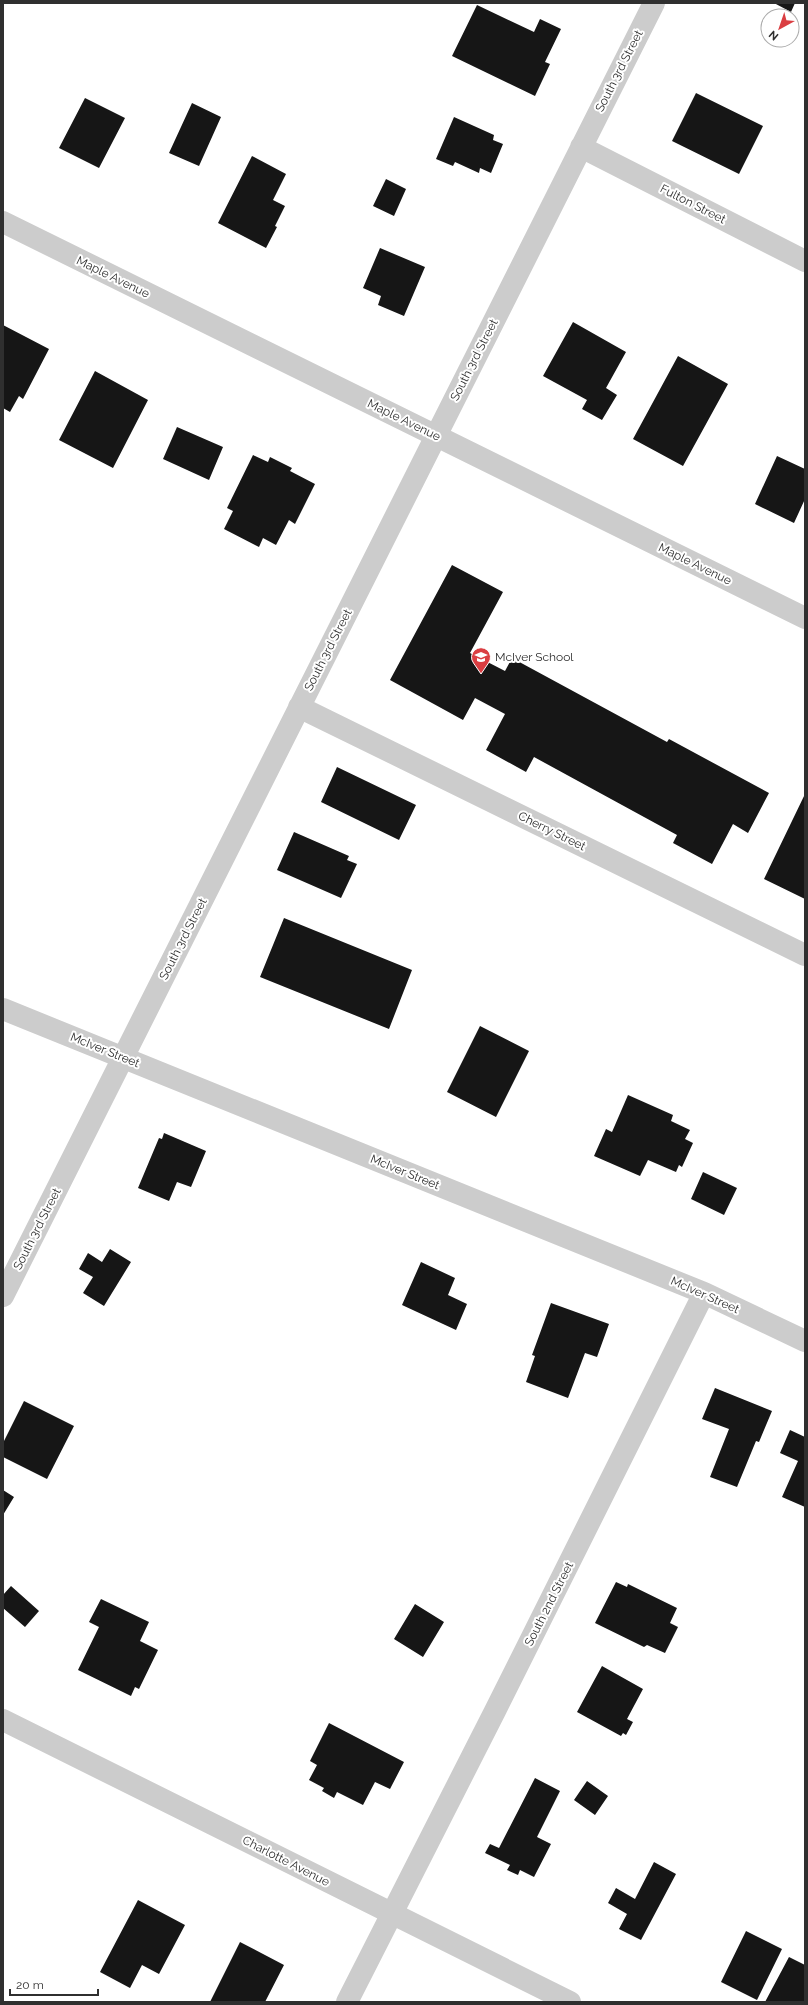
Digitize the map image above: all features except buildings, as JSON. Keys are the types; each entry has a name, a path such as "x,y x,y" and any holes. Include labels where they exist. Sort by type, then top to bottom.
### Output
{"street":[{"name":"South 3rd Street","path":"3,1296 654,3"},
{"name":"Fulton Street","path":"581,147 805,261"},
{"name":"Maple Avenue","path":"3,222 805,618"},
{"name":"Cherry Street","path":"300,707 805,955"},
{"name":"McIver Street","path":"3,1009 704,1293 805,1341"},
{"name":"South 2nd Street","path":"347,2002 495,1711 704,1293"},
{"name":"Charlotte Avenue","path":"3,1720 570,2002"}],"place":[{"name":"McIver School","path":"481,674"}]}
